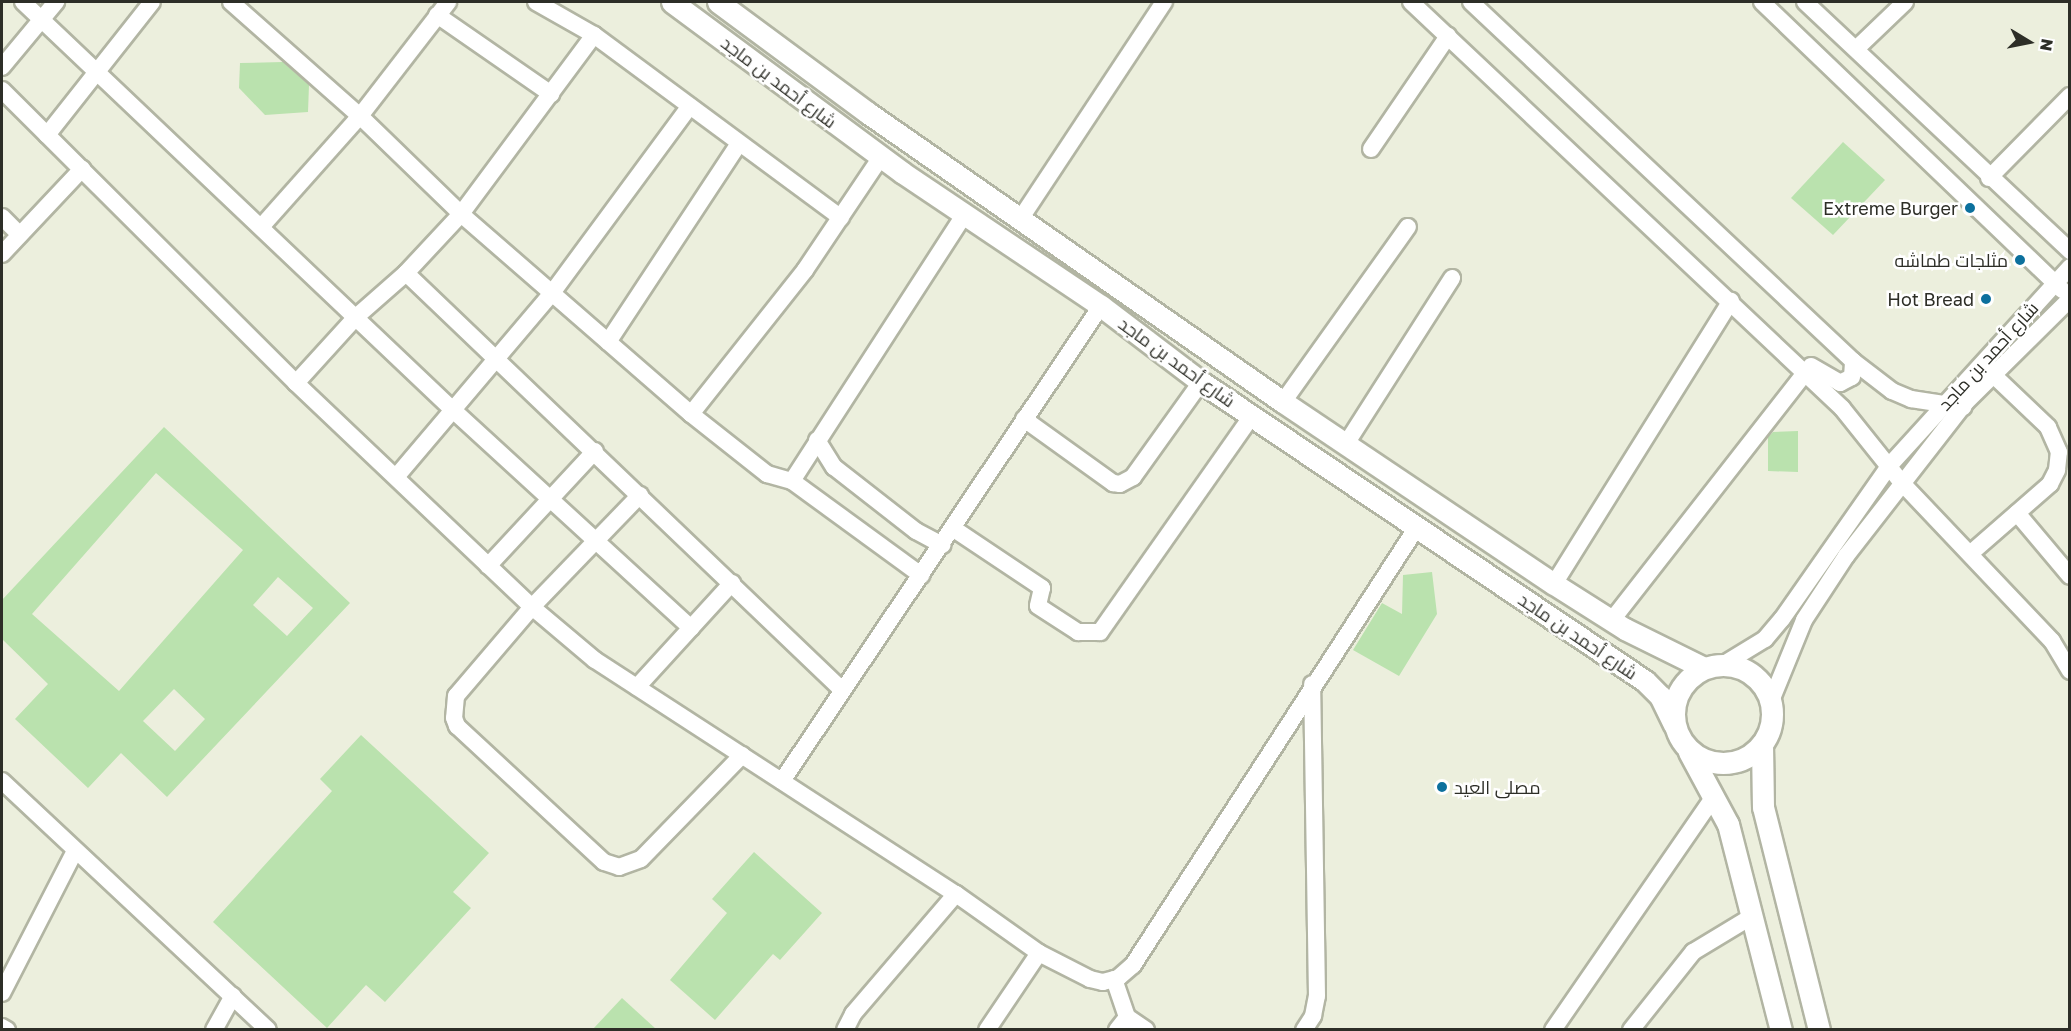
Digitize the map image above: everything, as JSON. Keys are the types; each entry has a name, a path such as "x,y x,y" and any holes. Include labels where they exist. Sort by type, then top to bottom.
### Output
{"main road":[{"name":"شارع أحمد بن ماجد","path":"672,2 881,157 1101,306 1202,382 1645,681 1660,696 1674,725"},
{"name":"شارع أحمد بن ماجد","path":"718,2 868,113 1283,402 1554,584 1612,620 1714,666"},
{"path":"1688,749 1718,764 1750,756 1762,744 1772,724 1770,701 1753,675 1714,666 1679,691 1674,725 1688,749 1715,795 1728,824 1754,915 1781,1029"},
{"path":"1762,744 1763,807 1820,1029"}],"street":[{"path":"23,2 41,22 99,73 453,410 691,628"},
{"path":"2,67 56,2"},
{"path":"47,135 99,73 152,2"},
{"path":"231,2 360,116 461,214 691,414 767,474 792,481 921,575"},
{"path":"536,2 594,35 841,218"},
{"path":"1021,218 1164,2"},
{"path":"1411,2 1842,408 1902,483 2052,640 2070,671"},
{"path":"1471,2 1853,361 1892,391 1911,399 1946,402 1963,407"},
{"path":"1762,2 2070,298"},
{"path":"1805,2 1989,178 2070,251"},
{"path":"1856,49 1905,2"},
{"path":"261,227 360,116 442,8 550,94"},
{"path":"296,384 356,317 406,273 461,214 594,35"},
{"path":"1371,149 1448,36"},
{"path":"2,90 296,384 532,607 595,660 956,894 1039,953 1090,979 1103,982 1114,980 1133,965 1312,684 1417,527"},
{"path":"1989,178 2070,96"},
{"path":"396,477 552,293 690,106"},
{"path":"608,342 739,142"},
{"path":"691,414 841,218 881,157"},
{"path":"2,254 82,169"},
{"path":"792,481 964,215"},
{"path":"2,217 20,235"},
{"path":"1283,402 1408,227"},
{"name":"شارع أحمد بن ماجد","path":"1714,666 1765,639 1782,619 1889,466 2070,267"},
{"path":"406,273 498,357 842,690"},
{"path":"1346,444 1452,278"},
{"name":"شارع أحمد بن ماجد","path":"1770,701 1804,620 1902,483 1963,407 2070,298"},
{"path":"1554,584 1731,301"},
{"path":"782,781 954,529 1024,419 1101,306"},
{"path":"1768,336 1835,382 1845,382 1852,377 1853,361"},
{"path":"1971,553 2050,484 2057,470 2059,452 2048,427 1981,364"},
{"path":"1612,620 1806,372"},
{"path":"1024,419 1113,483 1120,484 1132,477 1202,382"},
{"path":"954,529 1042,588 1038,606 1078,632 1100,632 1252,416"},
{"path":"817,440 834,467 916,531 942,546"},
{"path":"488,566 595,451"},
{"path":"640,495 532,607 456,696 454,718 457,726 604,862 619,867 641,859 742,755"},
{"path":"2016,513 2070,576"},
{"path":"637,687 732,583"},
{"path":"1304,1029 1313,1016 1317,996 1312,684"},
{"path":"2,781 268,1029"},
{"path":"1553,1029 1715,795"},
{"path":"2,993 75,851"},
{"path":"845,1029 853,1014 956,894"},
{"path":"1631,1029 1694,952 1754,915"},
{"path":"987,1029 1039,953"},
{"path":"1114,980 1122,1023 1146,1029"},
{"path":"214,1029 233,996"},
{"path":"2,1027 7,1029"}],"building":[{"path":"283,62 309,85 308,112 265,115 239,88 240,63"},
{"path":"1843,142 1885,180 1833,235 1791,198"},
{"path":"164,427 350,603 167,797 121,753 88,788 15,719 48,684 2,639 2,600","holes":["156,473 243,550 119,691 32,614","278,577 313,608 287,636 253,605","174,689 205,719 175,751 143,721"]},
{"path":"1798,431 1798,472 1768,471 1768,437 1773,432"},
{"path":"1432,572 1437,614 1399,676 1353,650 1382,603 1402,614 1403,575"},
{"path":"361,735 489,853 453,892 471,908 385,1002 366,985 327,1028 213,922 332,791 320,779"},
{"path":"754,852 822,913 780,960 773,954 715,1020 670,980 727,913 712,899"},
{"path":"622,998 656,1029 593,1029"}],"place":[{"name":"Extreme Burger","path":"1970,208"},
{"name":"مثلجات طماشه","path":"2020,260"},
{"name":"Hot Bread","path":"1986,299"},
{"name":"مصلى العيد","path":"1442,787"}]}
